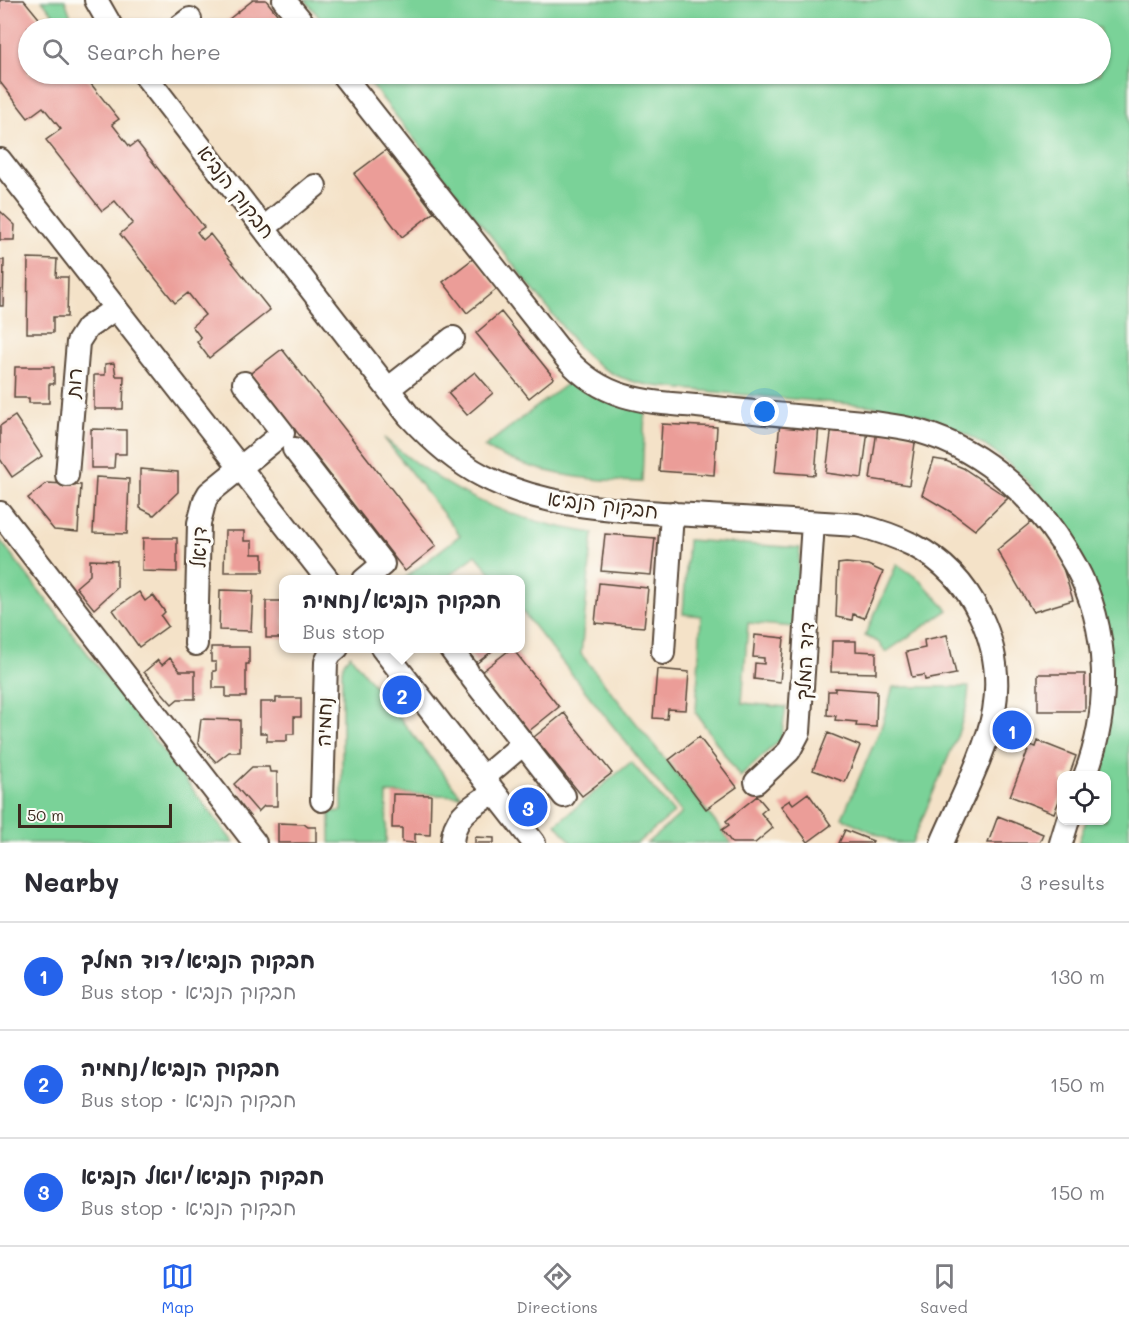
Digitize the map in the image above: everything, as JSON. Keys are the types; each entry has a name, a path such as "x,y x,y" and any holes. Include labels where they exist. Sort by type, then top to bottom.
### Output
{"street":[{"path":"96,0 106,18"},
{"path":"284,0 299,18"},
{"name":"חבקוק הנביא","path":"152,84 388,389 427,435 465,466 506,487 552,500 602,508 857,525 887,533 915,546 940,564 962,586 980,612 992,642 996,675 993,711 982,750 942,843"},
{"path":"350,84 566,358 595,385 614,394 652,402 873,423 918,431 959,448 998,471 1031,501 1060,537 1082,577 1097,620 1104,666 1102,714 1086,771"},
{"path":"0,159 325,575"},
{"path":"264,228 315,186"},
{"name":"רות","path":"67,475 78,342 87,328 116,308"},
{"path":"388,389 453,338"},
{"name":"דניאל","path":"196,644 201,512 209,493 283,433 244,383"},
{"path":"294,449 383,564 369,575"},
{"path":"0,513 255,843"},
{"path":"663,653 672,513"},
{"name":"דוד המלך","path":"756,783 789,751 800,732 813,523"},
{"name":"נחמיה","path":"322,800 326,662 331,653"},
{"path":"389,653 534,843"},
{"path":"454,653 564,796"},
{"path":"452,843 457,821 523,744"},
{"path":"1061,843 1066,825"}],"green space":[{"path":"42,0 65,0 71,18 56,18"},
{"path":"305,0 1129,0 1129,843 1078,843 1085,825 1111,825 1111,771 1103,771 1109,719 1107,663 1097,609 1078,558 1052,512 1018,472 975,439 924,416 900,410 654,386 622,378 604,369 579,348 371,84 1111,84 1111,18 320,18"},
{"path":"573,379 645,409 642,482 581,478 541,470 484,447"},
{"path":"384,438 433,475 481,502 534,521 593,533 581,654 732,843 647,843 682,813 525,615 525,575 493,575 476,555 450,575 409,575 460,535"},
{"path":"0,540 234,843 0,843"},
{"path":"688,540 800,548 794,627 748,623 742,703 786,707 781,739 740,777 696,713 701,616 683,614"},
{"path":"897,564 920,580 948,610 886,652 878,642 865,636"},
{"path":"350,655 461,796 387,793 386,843 330,843 330,812 342,811 342,670 344,662"},
{"path":"893,687 969,687 967,705 958,734 912,843 896,843 842,818 882,725"},
{"path":"631,762 674,813 637,843 572,843 556,824"}],"building":[{"path":"0,0 24,0 39,18 18,18 18,84 91,84 119,119 112,124 130,147 137,142 204,227 197,232 203,240 210,234 270,310 209,358 197,342 201,338 192,326 205,315 188,293 175,303 120,234 133,223 115,201 102,211 46,140 61,129 43,107 28,118 0,82"},
{"path":"253,0 266,0 280,18 230,18"},
{"path":"386,150 434,212 402,237 354,174"},
{"path":"0,211 15,225 14,240 0,240"},
{"path":"28,258 57,259 56,277 68,277 67,317 53,317 53,333 27,333"},
{"path":"474,258 498,288 467,313 443,282"},
{"path":"0,260 4,260 3,306 0,306"},
{"path":"501,312 554,378 529,398 476,333"},
{"path":"282,349 436,546 405,571 251,373"},
{"path":"114,363 116,376 124,376 123,409 94,409 94,375 105,375 105,364"},
{"path":"15,367 54,367 54,384 49,384 49,403 29,403 29,398 14,398"},
{"path":"475,372 493,393 467,415 448,393"},
{"path":"15,416 42,456 12,477 0,459 0,426"},
{"path":"780,422 819,425 815,475 775,472"},
{"path":"662,424 717,427 714,475 659,471"},
{"path":"832,426 868,430 862,478 826,473"},
{"path":"91,429 126,430 126,454 115,454 114,468 91,468"},
{"path":"877,430 916,436 909,485 870,479"},
{"path":"934,459 963,468 1008,498 975,530 922,495"},
{"path":"140,469 178,472 178,492 154,515 140,508"},
{"path":"96,477 129,479 127,534 93,533"},
{"path":"47,483 81,485 78,532 54,530 28,498"},
{"path":"1031,522 1054,550 1062,565 1073,600 1033,612 997,550"},
{"path":"225,531 244,531 244,541 252,541 252,554 263,554 263,572 224,572"},
{"path":"605,534 655,538 651,575 601,571"},
{"path":"143,538 177,538 177,572 142,571"},
{"path":"90,560 117,561 117,588 94,609 76,587 90,575"},
{"path":"838,564 868,565 883,572 864,618 853,614 852,620 836,617"},
{"path":"599,583 648,588 644,627 595,623"},
{"path":"220,590 253,591 251,631 219,630"},
{"path":"139,592 145,601 153,595 165,612 161,616 168,626 139,647 113,610"},
{"path":"266,601 279,601 279,638 266,638"},
{"path":"755,635 784,638 780,682 754,679 755,663 764,664 764,658 753,657"},
{"path":"947,635 956,674 925,680 924,675 912,677 906,652 925,648 924,640"},
{"path":"832,641 856,641 856,651 876,652 876,673 831,672"},
{"path":"211,647 249,647 249,664 246,664 246,697 226,697 226,688 213,688 213,671 216,671 216,662 211,662"},
{"path":"469,653 490,653 477,663"},
{"path":"506,653 516,653 559,707 529,731 481,672"},
{"path":"170,658 180,671 195,671 195,699 178,699 172,704 144,672 158,660 162,665"},
{"path":"657,669 689,672 686,710 668,709 667,719 653,718"},
{"path":"1038,674 1085,674 1085,711 1038,711"},
{"path":"835,688 877,691 876,727 856,726 857,722 835,720 836,716 827,715 828,691 835,691"},
{"path":"276,698 301,698 301,717 294,717 294,734 287,734 287,741 267,741 267,733 260,733 260,702 276,702"},
{"path":"564,713 612,773 582,796 534,737"},
{"path":"201,719 240,720 240,752 229,752 216,762 198,743"},
{"path":"828,733 860,746 845,782 813,770"},
{"path":"699,737 737,787 706,809 669,760"},
{"path":"1038,741 1076,756 1071,771 1057,771 1057,806 1054,813 1010,796 1030,745 1036,747"},
{"path":"252,767 269,767 270,772 277,772 277,806 264,806 258,812 234,784"},
{"path":"808,793 831,825 808,842 781,806 790,800 793,804"},
{"path":"393,794 431,795 430,835 415,834 415,843 402,842 402,828 392,828"},
{"path":"757,796 767,808 761,813 773,828 755,843 732,843 722,830 729,825 726,821"},
{"path":"998,816 1043,834 1039,843 988,843"},
{"path":"278,823 316,827 316,843 278,843"},
{"path":"845,830 873,841 872,843 839,843"},
{"path":"475,837 494,838 494,843 475,843"}],"place":[{"name":"חבקוק הנביא/נחמיה","path":"402,695"},
{"name":"חבקוק הנביא/דוד המלך","path":"1012,730"},
{"name":"חבקוק הנביא/יואל הנביא","path":"528,807"}]}
